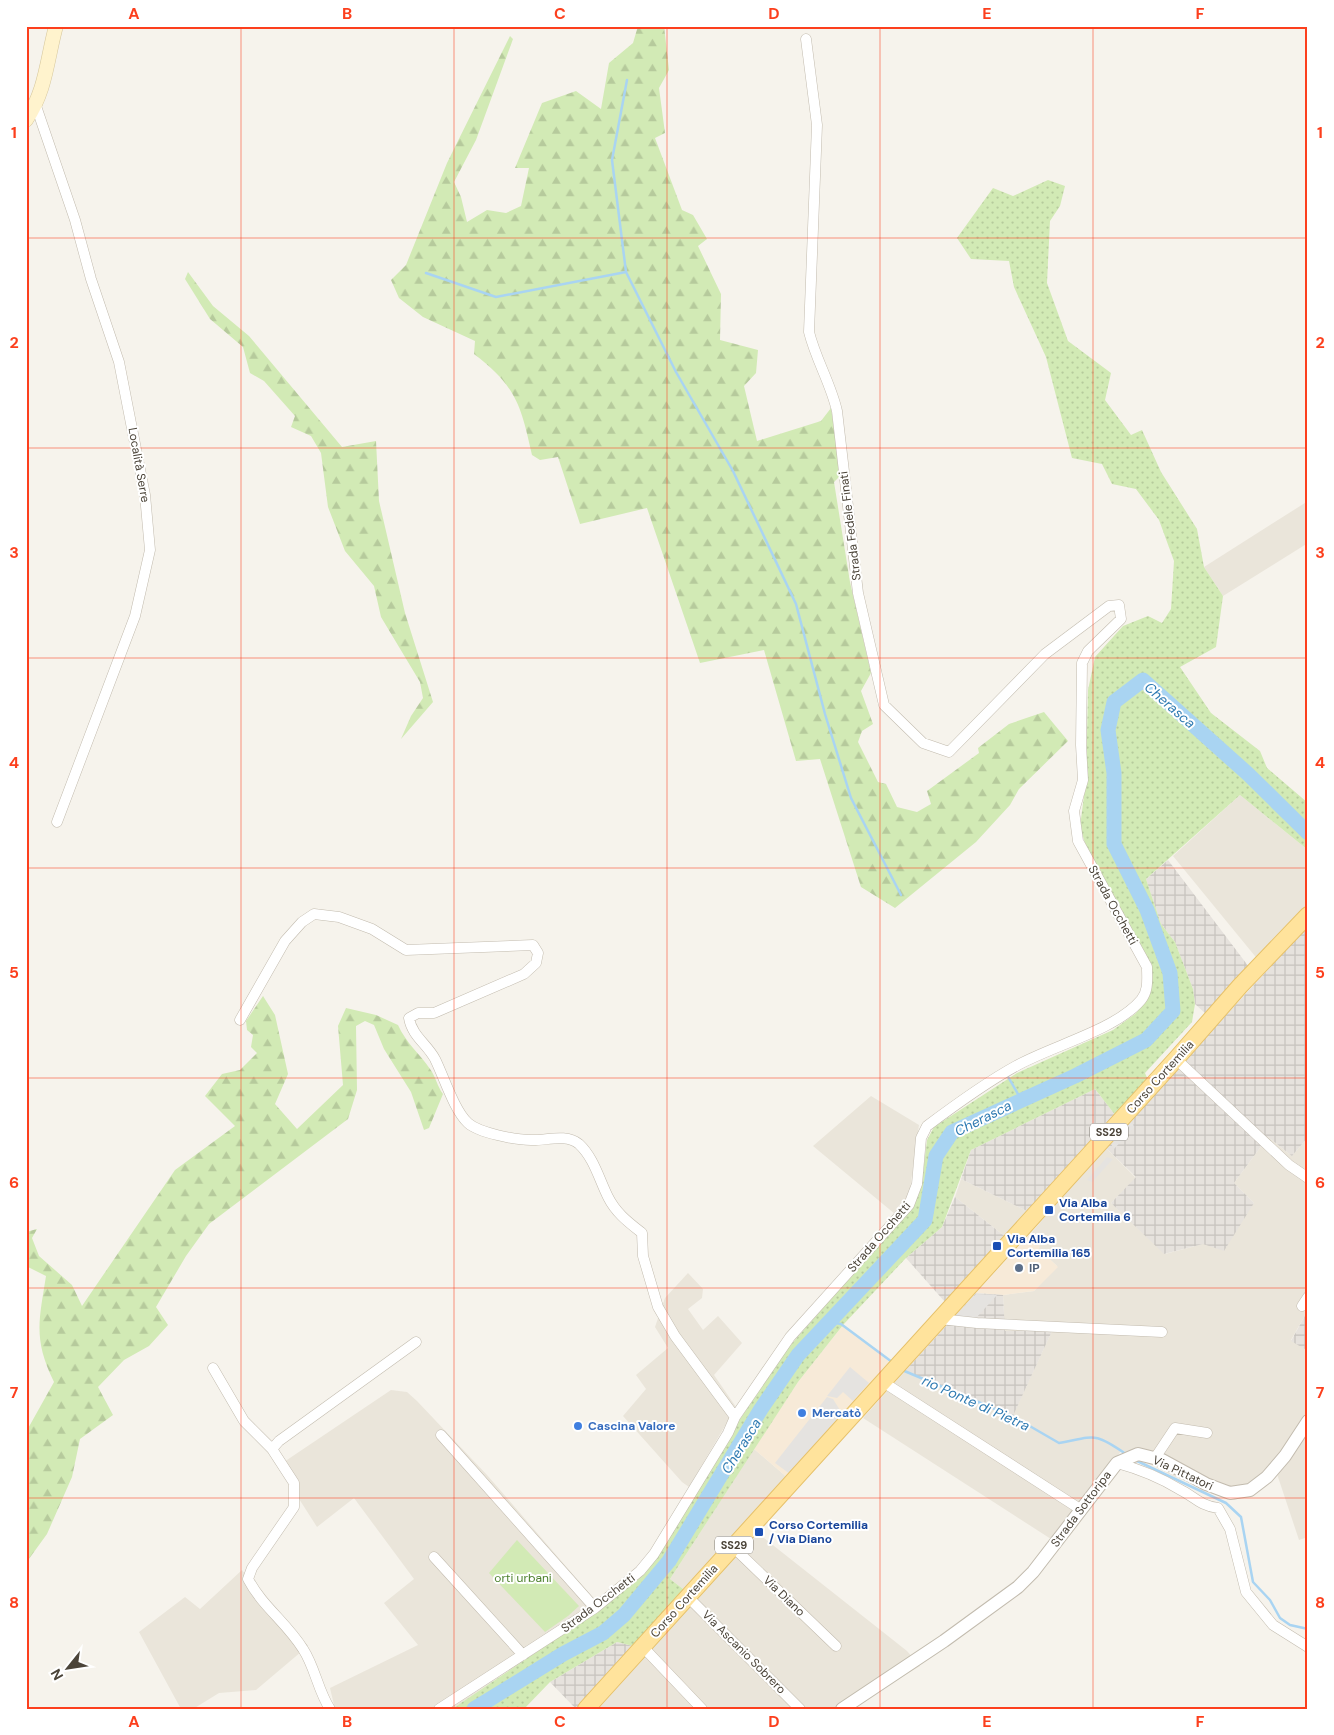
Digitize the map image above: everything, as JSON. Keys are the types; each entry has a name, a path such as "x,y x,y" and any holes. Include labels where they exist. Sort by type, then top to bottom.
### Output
{"main road":[{"path":"26,120 36,106 46,78 49,52 56,26"},
{"name":"Corso Cortemilia","path":"586,1709 1176,1059 1240,986 1308,915"}],"street":[{"name":"Strada Fedele Finati","path":"806,39 818,126 810,332 813,347 832,391 837,411 858,593 884,705 923,743 949,752 1045,654 1109,606 1119,605"},
{"name":"Località Serre","path":"36,106 76,220 91,279 119,362 145,495 150,550 135,616 57,822"},
{"name":"Strada Occhetti","path":"439,1709 595,1608 640,1571 654,1554 728,1433 735,1417 790,1337 909,1205 917,1184 921,1138 927,1126 1016,1066 1104,1025 1130,1009 1141,999 1147,988 1147,967 1078,841 1074,811 1083,780 1080,745 1082,663 1088,651 1121,619 1121,607 1119,605"},
{"path":"240,1020 285,941 302,922 314,914 340,917 364,926 406,950 533,945 538,953 536,962 524,974 434,1013 418,1013 409,1018 411,1029 433,1056 460,1113 469,1124 508,1137 531,1140 556,1138 578,1142 593,1162 608,1198 620,1215 642,1233 644,1256 658,1307 675,1336 735,1417"},
{"path":"1176,1059 1289,1165 1308,1178"},
{"path":"1302,1306 1308,1296"},
{"path":"940,1319 977,1324 1162,1332"},
{"path":"272,1449 279,1441 416,1342"},
{"path":"897,1366 1080,1509"},
{"path":"213,1368 244,1421 272,1449 294,1484 294,1507 252,1568 248,1579 254,1591 292,1632 305,1651 330,1709"},
{"name":"Via Pittatori","path":"1126,1459 1155,1458 1230,1493 1250,1490 1267,1478 1285,1456 1308,1421"},
{"path":"1155,1458 1175,1428 1206,1433"},
{"path":"441,1436 595,1608"},
{"name":"Strada Sottoripa","path":"842,1709 944,1641 1018,1587 1032,1572 1080,1509 1126,1459 1182,1490 1204,1506 1218,1508 1230,1529 1246,1592 1273,1626 1308,1647"},
{"name":"Via Diano","path":"732,1546 836,1646"},
{"path":"434,1557 523,1655"},
{"name":"Via Ascanio Sobrero","path":"688,1597 800,1709"},
{"path":"643,1647 702,1709"}],"shaded area":[{"path":"1308,501 1308,543 1223,596 1204,567"},
{"path":"1240,795 1308,850 1308,905 1259,961 1173,856"},
{"path":"1168,860 1249,967 1207,1015 1195,1004 1193,989 1175,942 1161,924 1146,879"},
{"path":"1308,926 1308,1137 1292,1156 1268,1137 1234,1183 1254,1203 1224,1251 1203,1244 1164,1254 1111,1203 1136,1177 1105,1147"},
{"path":"1095,1089 1116,1116 1029,1212 961,1179 971,1150"},
{"path":"871,1096 919,1125 909,1196 895,1214 813,1146"},
{"path":"1132,1121 1134,1127 1114,1149 1111,1144"},
{"path":"1268,1137 1292,1156 1308,1137 1308,1310 1291,1340 1308,1351 1308,1537 1299,1540 1277,1474 1245,1497 1234,1500 1175,1477 1122,1450 1051,1539 863,1418 905,1371 1012,1417 1052,1331 1005,1331 1003,1295 1034,1291 1057,1266 1039,1249 1040,1240 1032,1232 1105,1147 1136,1178 1111,1203 1165,1254 1203,1244 1254,1203 1234,1183"},
{"path":"1107,1157 1113,1159 1092,1182 1087,1180"},
{"path":"961,1179 1029,1212 1007,1238 955,1197"},
{"path":"955,1197 1007,1238 945,1302 906,1258 942,1227"},
{"path":"1032,1232 1040,1240 1039,1249 1058,1267 1034,1291 1003,1295 976,1293"},
{"path":"688,1273 703,1289 702,1298 688,1309 703,1330 718,1316 742,1343 714,1375 736,1407 689,1487 682,1482 623,1416 646,1389 636,1375 668,1348 655,1327 665,1298"},
{"path":"976,1293 1003,1295 1005,1331 1052,1331 1012,1418 905,1371"},
{"path":"976,1294 997,1295 976,1318 955,1316"},
{"path":"1308,1310 1308,1351 1291,1341"},
{"path":"843,1325 892,1364 789,1479 754,1449 798,1382"},
{"path":"850,1367 869,1383 853,1401 843,1392 837,1398 827,1396"},
{"path":"391,1390 407,1392 417,1401 487,1475 602,1608 452,1709 335,1709 330,1688 418,1645 384,1603 414,1579 354,1498 317,1527 278,1466"},
{"path":"827,1397 833,1399 843,1415 790,1474 775,1463"},
{"path":"754,1449 789,1479 746,1524 907,1651 920,1666 849,1709 581,1709 687,1592 670,1579"},
{"path":"242,1570 254,1587 308,1646 256,1690 219,1693 193,1709 181,1709 139,1632 185,1597 200,1609"},
{"path":"617,1642 637,1647 581,1709 576,1709 550,1682"}],"green space":[{"path":"638,26 664,26 669,70 659,88 665,133 655,138 682,210 693,215 707,239 698,246 721,294 720,340 758,350 756,373 744,386 757,441 821,421 831,408 841,475 834,482 850,582 871,673 861,691 873,724 862,731 858,742 878,782 886,784 897,807 917,812 931,804 927,791 979,753 978,748 1009,724 1044,712 1068,741 1019,789 1010,805 976,842 895,908 861,887 820,759 796,761 764,650 700,663 647,508 580,524 558,457 540,460 532,455 515,398 499,376 474,354 475,341 423,317 399,298 391,280 406,265 447,163 510,36 513,39 476,140 454,182 461,197 467,222 487,210 506,213 521,206 529,168 515,168 542,103 576,91 601,109 609,63 633,43"},
{"path":"1048,180 1065,186 1060,206 1050,221 1047,283 1068,341 1111,373 1105,400 1131,435 1142,430 1161,472 1197,529 1204,567 1223,596 1216,647 1180,667 1211,713 1260,751 1267,768 1308,803 1308,850 1240,795 1146,879 1161,924 1175,942 1193,989 1195,1004 1192,1022 1145,1073 1148,1080 1116,1116 1095,1089 971,1150 942,1227 906,1258 843,1325 798,1382 670,1579 687,1592 637,1647 617,1642 550,1682 524,1709 452,1709 602,1608 654,1561 732,1435 736,1425 789,1347 911,1207 922,1181 927,1140 934,1127 1017,1073 1113,1030 1135,1014 1148,999 1152,984 1085,843 1080,827 1086,780 1088,690 1095,657 1123,626 1148,616 1162,623 1171,609 1174,561 1159,520 1136,489 1112,484 1102,464 1072,458 1046,357 1014,287 1009,261 971,259 957,238 993,188 1013,196"},
{"path":"188,272 213,306 249,336 342,447 376,441 379,501 405,613 433,702 401,739 411,716 423,698 420,682 381,617 374,586 345,551 328,507 321,453 311,436 291,427 295,416 264,381 250,373 243,347 210,319 185,279"},
{"path":"263,996 275,1015 288,1074 275,1104 297,1129 343,1085 338,1026 346,1008 376,1015 398,1025 430,1069 443,1094 429,1128 424,1130 411,1092 384,1049 374,1025 365,1021 356,1026 357,1090 348,1119 209,1224 186,1256 156,1307 168,1325 149,1346 124,1360 98,1387 113,1415 80,1439 72,1477 47,1534 26,1563 26,1432 54,1382 47,1367 40,1341 41,1306 46,1276 26,1266 26,1232 37,1229 32,1238 39,1256 72,1285 82,1306 175,1170 235,1126 205,1096 222,1074 240,1070 257,1053 251,1047 253,1035 247,1030 246,1021"},
{"name":"orti urbani","path":"517,1540 579,1606 545,1632 489,1573"}],"waterway":[{"path":"627,80 612,160 626,272 676,372 733,471 796,604 825,714 851,798 901,895"},
{"path":"426,273 496,297 626,272"},
{"name":"Cherasca","path":"474,1709 563,1654 603,1633 624,1615 669,1561 761,1409 798,1355 925,1220 936,1156 952,1132 1075,1076 1146,1040 1173,1011 1170,973 1147,910 1114,844 1114,773 1108,730 1114,702 1143,680 1248,774 1308,833"},
{"path":"1007,1075 1022,1101"},
{"name":"rio Ponte di Pietra","path":"830,1322 841,1324 892,1362"},
{"name":"rio Ponte di Pietra","path":"902,1370 1014,1417 1059,1443 1094,1438 1107,1442 1126,1454"},
{"name":"rio Ponte di Pietra","path":"1135,1460 1226,1503 1241,1517 1253,1582 1270,1600 1280,1618 1290,1625 1308,1629"}],"place":[{"name":"Via Alba Cortemilia 6","path":"1049,1210"},
{"name":"Via Alba Cortemilia 165","path":"997,1246"},
{"name":"IP","path":"1019,1268"},
{"name":"Mercatò","path":"802,1413"},
{"name":"Cascina Valore","path":"578,1426"},
{"name":"Corso Cortemilia / Via Diano","path":"759,1532"}]}
